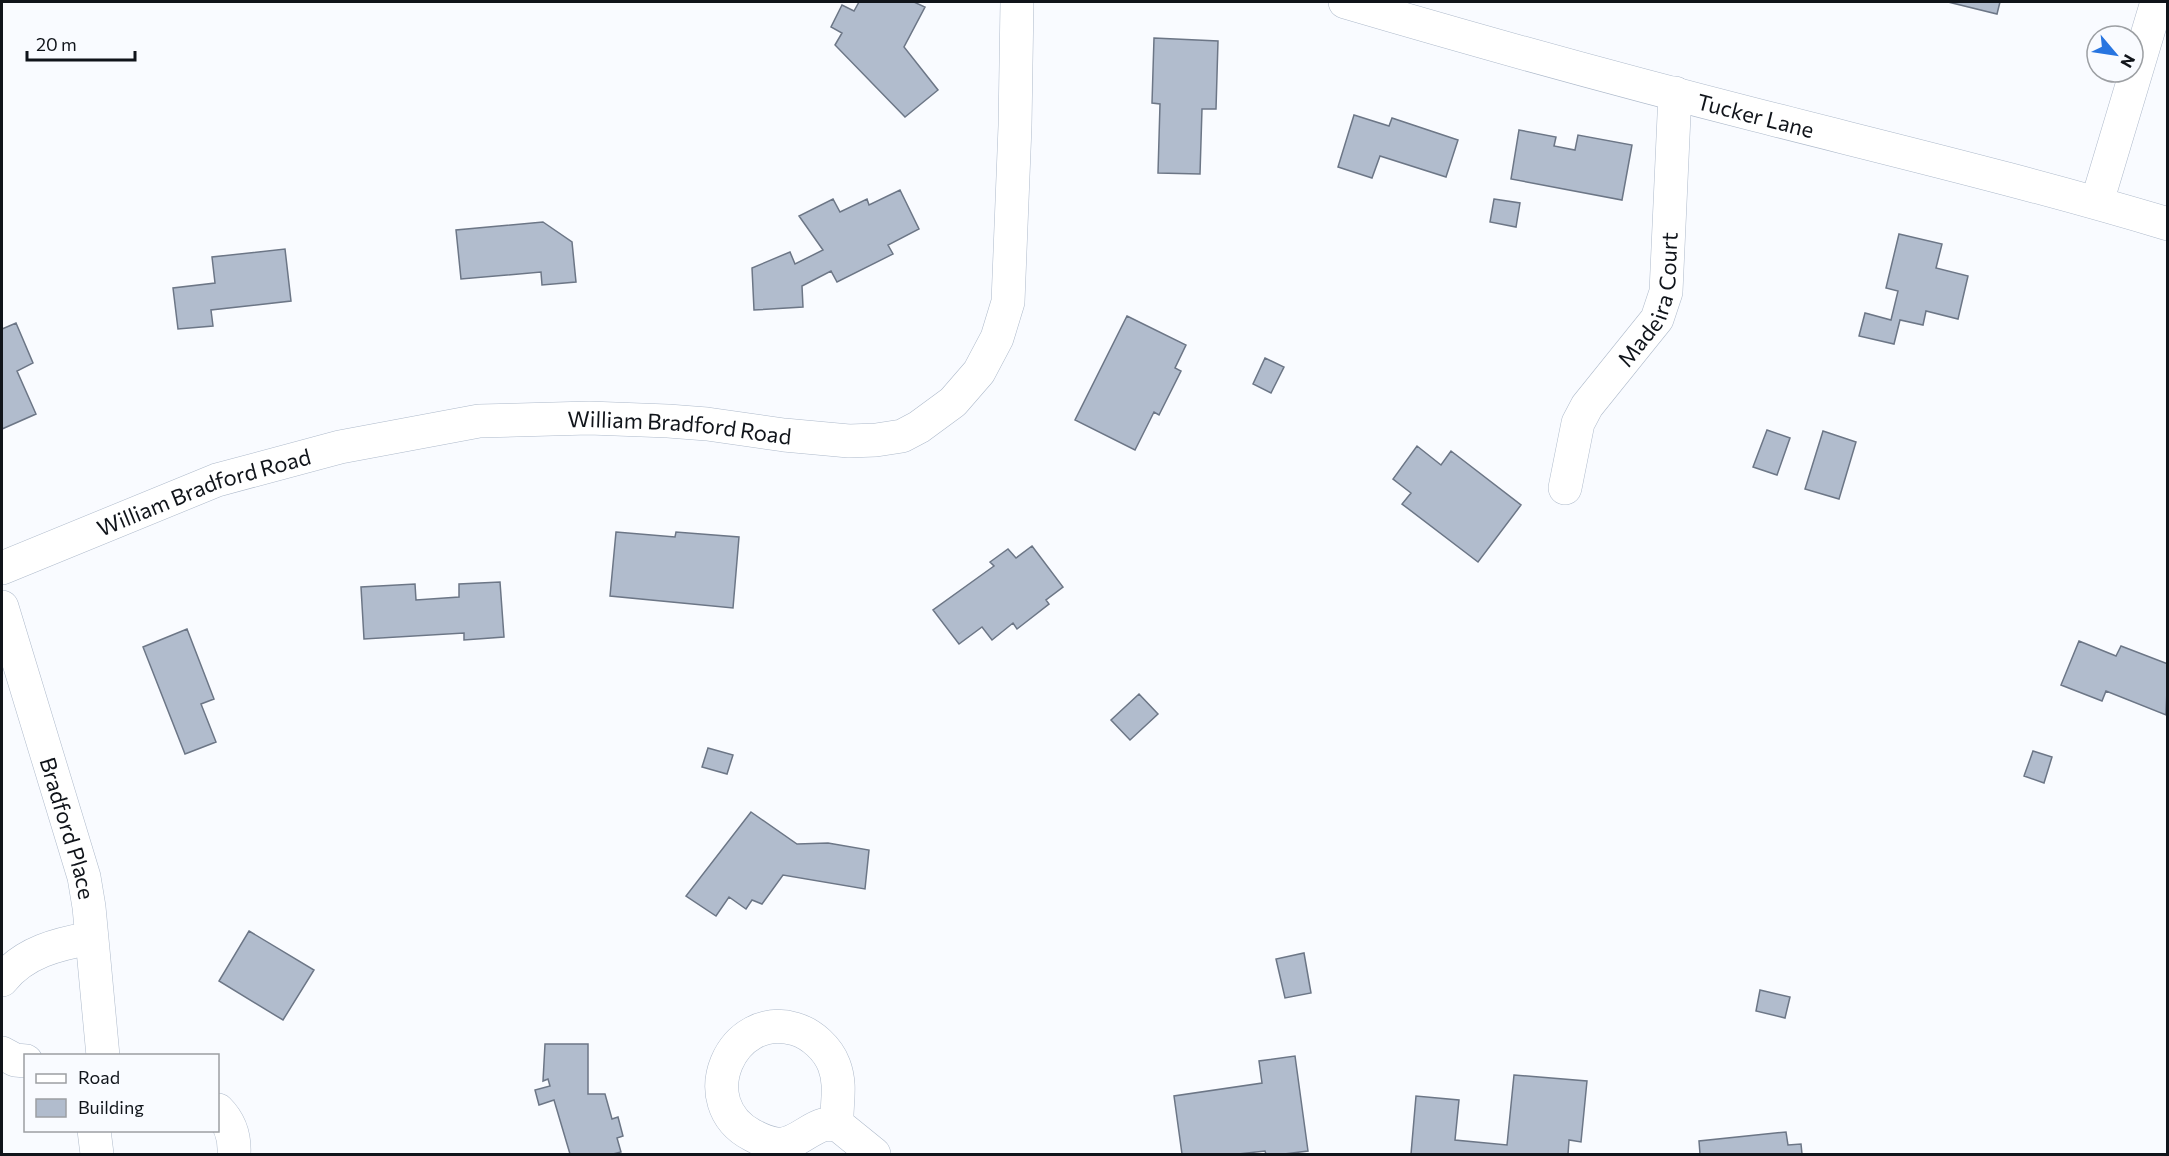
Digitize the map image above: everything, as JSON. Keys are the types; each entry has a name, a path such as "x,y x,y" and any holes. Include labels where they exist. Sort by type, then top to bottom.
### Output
{"street":[{"name":"William Bradford Road","path":"2,568 217,480 340,447 478,421 580,418 668,421 849,441 902,436 919,427 953,402 979,372 997,338 1008,302 1017,2"},
{"name":"Tucker Lane","path":"1345,2 1467,38 2097,202 2168,224"},
{"path":"2097,202 2157,2"},
{"name":"Madeira Court","path":"1565,488 1578,423 1600,387 1631,353 1657,319 1666,292 1675,93"},
{"name":"Bradford Place","path":"2,606 48,764 80,860 89,907 103,1054"},
{"path":"2,980 19,964 39,952 60,944 91,938"},
{"path":"2,1053 24,1061"},
{"path":"219,1111 230,1126 234,1155"},
{"path":"837,1124 874,1155"},
{"path":"94,1132 97,1155"}],"building":[{"path":"859,2 914,2 925,7 904,47 938,90 905,117 835,45 842,33 831,27 842,5 854,11"},
{"path":"1948,2 2000,2 1997,14"},
{"path":"1154,38 1218,41 1216,109 1202,109 1200,174 1158,173 1160,104 1152,103"},
{"path":"1354,115 1389,126 1392,118 1458,140 1446,177 1380,156 1372,178 1338,167"},
{"path":"1519,130 1556,137 1554,146 1575,150 1578,135 1632,145 1622,200 1511,179"},
{"path":"900,190 919,229 888,245 893,254 837,282 831,271 802,286 803,307 754,310 752,268 790,252 795,264 823,250 799,216 833,199 840,212 867,199 869,205"},
{"path":"1494,199 1520,203 1516,227 1490,222"},
{"path":"543,222 572,242 576,282 542,285 541,272 461,279 456,230"},
{"path":"1899,234 1942,244 1936,268 1968,276 1958,319 1926,311 1923,325 1900,320 1894,344 1859,336 1865,313 1891,320 1898,291 1886,288"},
{"path":"285,249 291,301 211,310 213,326 178,329 173,288 215,283 212,257"},
{"path":"1127,316 1186,345 1175,368 1181,371 1159,415 1154,412 1135,450 1075,420"},
{"path":"16,323 33,363 17,371 36,414 2,429 2,329"},
{"path":"1265,358 1284,367 1271,393 1253,384"},
{"path":"1767,430 1790,438 1777,475 1753,467"},
{"path":"1823,431 1856,442 1839,499 1805,489"},
{"path":"1417,446 1441,465 1451,451 1521,505 1478,562 1402,504 1411,493 1393,479"},
{"path":"616,532 675,537 676,532 739,537 733,608 610,596"},
{"path":"1032,546 1063,587 1046,600 1049,604 1017,629 1013,623 992,640 982,627 959,644 933,610 994,566 990,562 1008,549 1016,558"},
{"path":"500,582 504,637 464,640 464,633 364,639 361,587 415,584 416,600 459,597 459,584"},
{"path":"187,629 214,699 201,704 216,742 185,754 143,647"},
{"path":"2079,641 2116,656 2121,646 2168,664 2166,715 2106,691 2102,701 2061,685"},
{"path":"1139,694 1158,714 1130,740 1111,720"},
{"path":"708,748 733,755 727,774 702,767"},
{"path":"2033,751 2052,757 2044,783 2024,776"},
{"path":"751,812 797,844 828,843 869,850 865,889 783,875 762,904 752,900 746,909 729,897 716,916 686,896"},
{"path":"249,931 314,970 283,1020 219,981"},
{"path":"1304,953 1311,993 1285,998 1276,959"},
{"path":"1760,990 1790,997 1785,1018 1756,1011"},
{"path":"545,1044 588,1044 588,1094 605,1094 612,1119 618,1117 623,1136 617,1138 621,1152 570,1154 554,1100 539,1105 535,1090 550,1086 548,1079 543,1081"},
{"path":"1295,1056 1308,1151 1284,1154 1266,1154 1265,1151 1238,1154 1182,1154 1174,1096 1262,1083 1259,1061"},
{"path":"1514,1075 1587,1081 1581,1142 1569,1140 1568,1154 1411,1154 1416,1096 1459,1100 1455,1140 1507,1145"},
{"path":"1786,1132 1788,1145 1801,1144 1802,1154 1700,1154 1699,1141"}]}
